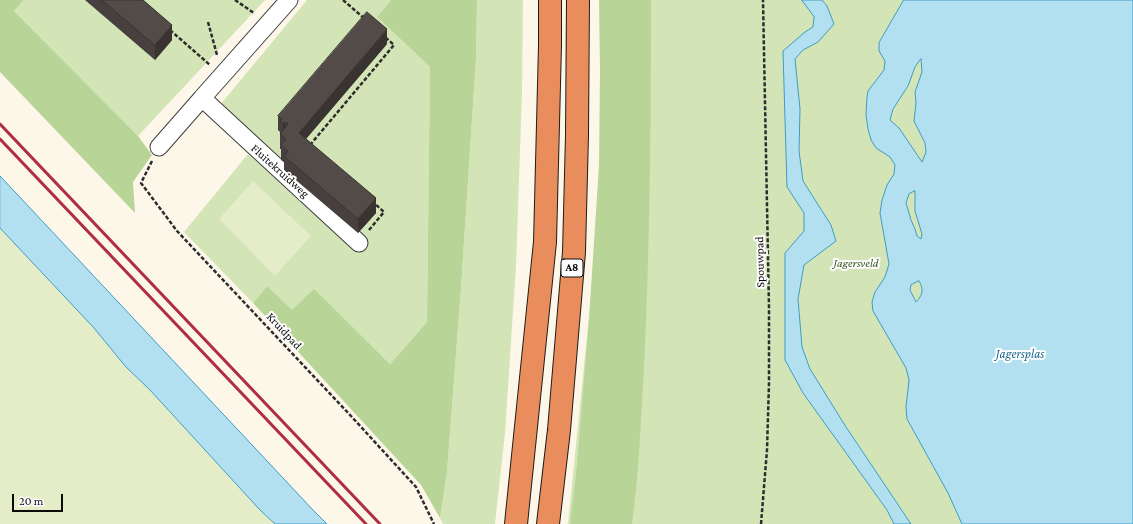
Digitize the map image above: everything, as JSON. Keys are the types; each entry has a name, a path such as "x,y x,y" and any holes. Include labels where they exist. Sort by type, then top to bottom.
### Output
{"highway":[{"name":"A8","path":"516,524 545,242 550,0"},
{"name":"A8","path":"548,524 559,430 574,252 578,0"}],"street":[{"path":"159,147 289,0"},
{"name":"Fluitekruidweg","path":"202,98 359,242"}],"path":[{"path":"235,0 268,23"},
{"path":"342,0 365,20"},
{"name":"Spouwpad","path":"761,524 767,450 770,383 763,0"},
{"path":"208,22 222,75"},
{"path":"170,30 222,75"},
{"path":"315,150 310,145 394,45 382,35"},
{"name":"Kruidpad","path":"159,147 141,183 177,231 416,487 434,524"},
{"path":"359,242 384,212 373,201"}],"green space":[{"path":"0,0 24,0 14,11 138,136 152,155 133,182 135,213 0,72"},
{"path":"24,0 265,0 138,136 14,11"},
{"path":"307,0 391,0 377,17 430,67 427,322 390,364 314,290 292,311 267,286 253,303 184,232 248,154 350,245 362,229 287,166 220,105"},
{"path":"391,0 477,0 476,59 461,288 447,472 440,518 421,485 253,303 267,286 292,310 314,289 390,364 427,322 430,67 377,17"},
{"path":"477,0 523,0 522,93 516,266 505,433 495,524 443,524 440,518 447,472 461,288 476,59"},
{"path":"599,0 651,0 648,275 640,446 632,524 570,524 577,465 589,319 599,165"},
{"name":"Jagersveld","path":"602,0 1133,0 1133,524 568,524 607,124"},
{"path":"253,181 311,236 275,276 219,219"},
{"path":"0,228 94,328 126,367 150,390 260,510 275,524 0,524"}],"water":[{"path":"802,0 822,0 827,6 834,24 818,42 803,50 795,59 800,109 799,151 803,181 831,225 836,241 804,265 798,299 802,347 810,369 846,427 911,524 894,524 887,510 803,393 785,360 785,253 804,231 804,213 787,187 783,51 813,27 814,17"},
{"name":"Jagersplas","path":"904,0 1133,0 1133,524 962,524 948,493 907,419 906,407 909,380 906,368 873,311 872,302 875,292 885,277 889,264 880,213 882,200 887,185 894,174 895,165 890,157 876,148 871,140 866,115 868,91 884,70 885,61 879,51 879,43","holes":["921,59 922,72 915,92 916,103 914,121 925,143 926,152 922,162 899,128 890,120 893,109 908,86 915,67","915,191 915,211 922,234 921,239 917,236 906,203 909,194","919,281 922,287 920,297 916,302 910,290 911,285"]},
{"path":"0,176 327,524 275,524 260,510 150,390 126,367 94,328 0,228"}],"building":[{"path":"102,0 143,0 172,25 155,45"},
{"path":"367,12 387,29 299,133 376,198 358,219 284,156 288,151 281,145 286,139 280,134 288,124 285,122 283,124 280,120 282,119 278,116"}],"railway":[{"path":"0,124 380,524"},
{"path":"0,139 366,524"}]}
